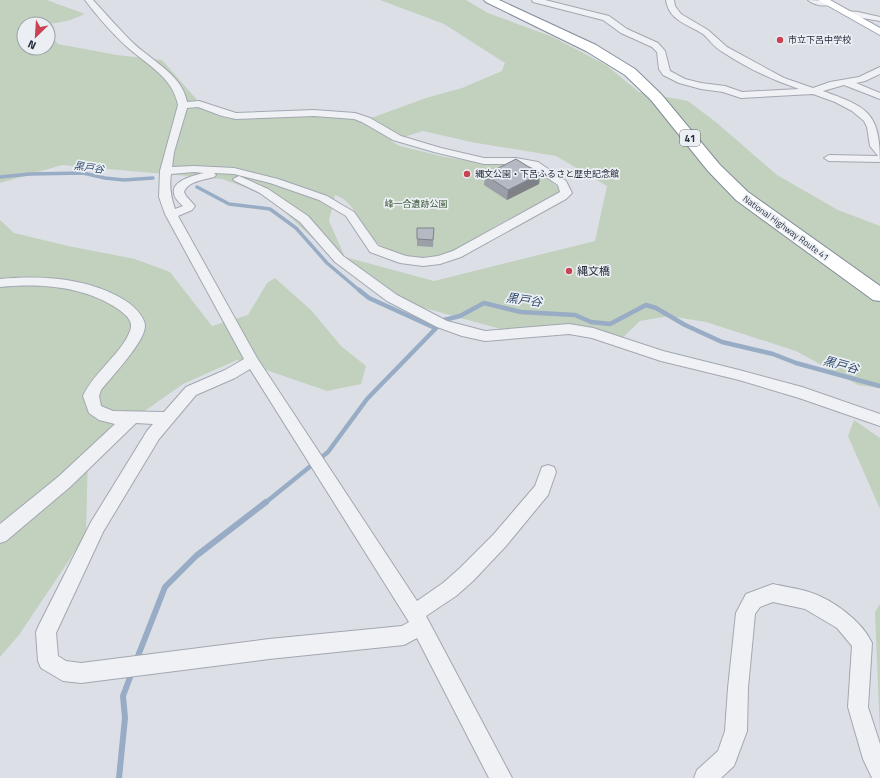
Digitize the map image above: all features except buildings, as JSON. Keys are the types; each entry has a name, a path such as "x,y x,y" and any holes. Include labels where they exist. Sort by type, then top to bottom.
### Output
{"highway":[{"name":"National Highway Route 41","path":"490,0 591,48 630,72 656,97 714,168 742,196 880,295"}],"main road":[{"path":"827,2 880,32"}],"street":[{"path":"89,0 129,44 168,76 179,89 183,105 165,171 164,184 165,197 171,214 252,361 418,620 501,778"},
{"path":"536,0 606,18 624,31 655,45 661,51 666,73 682,81 701,86 725,89 741,95 814,91 845,82 862,79 880,70"},
{"path":"670,0 674,11 678,16 687,23 706,33 715,43 724,49 781,80 841,101 863,114 870,124 873,142 880,153"},
{"path":"812,0 827,2"},
{"path":"848,13 880,19"},
{"path":"845,82 880,96"},
{"path":"165,171 194,169 234,171 274,181 316,195 350,214 374,249 404,260 423,262 440,260 457,254 562,197 566,193 562,183 534,164 516,161 484,161 438,150 397,138 366,120 356,116 314,114 236,116 199,104 183,105"},
{"path":"829,158 880,159"},
{"path":"171,214 188,208 187,203 180,197 179,190 193,179 212,175 224,176 244,181 264,190 304,218 340,259 392,298 442,324 462,331 484,336 569,329 593,333 661,356 739,375 802,393 850,408 880,420"},
{"path":"0,284 25,281 92,290 107,295 121,304 134,315 138,325 135,336 95,387 91,396 94,409 104,416 116,419 132,417 166,418"},
{"path":"252,361 230,374 191,390 153,435 97,527 46,632 48,661 63,671 81,673 103,671 269,649 404,635 418,620 423,609 463,579 522,514 542,490 548,472"},
{"path":"0,535 64,482 132,417"},
{"path":"705,778 726,758 736,731 738,688 746,614 753,600 773,593 809,601 844,621 862,643 858,707 874,759 880,770"}],"green space":[{"name":"峰一合遺跡公園","path":"0,0 47,0 85,14 77,18 56,23 56,16 16,16 16,56 56,56 56,41 58,44 117,55 162,60 205,109 218,116 230,119 321,116 348,119 374,117 426,98 462,88 502,71 505,63 444,24 380,0 466,0 488,13 553,37 606,65 639,92 688,101 717,123 777,175 838,210 880,226 880,388 858,385 796,351 706,322 669,316 640,321 617,343 586,335 508,331 417,306 366,286 326,251 271,199 247,188 222,179 62,165 0,183","holes":["423,131 471,142 556,156 607,186 595,241 434,281 345,257 329,221 335,195 348,203 371,237 384,248 414,257 445,254 511,217 559,194 559,188 535,168 528,165 492,165 445,157 400,146 391,141"]},
{"path":"0,220 14,233 68,246 135,259 170,272 212,326 248,315 267,283 275,278 312,311 341,346 366,366 361,384 327,391 237,360 183,384 88,451 86,535 19,635 0,657"},
{"path":"854,420 880,438 880,509 848,436"},
{"path":"880,604 880,736 875,612"}],"waterway":[{"name":"黒戸谷","path":"0,177 30,174 83,173 105,178 124,180 153,178"},
{"name":"黒戸谷","path":"197,187 229,204 270,209 296,228 327,263 360,291"},
{"name":"黒戸谷","path":"359,290 369,298 435,328"},
{"name":"黒戸谷","path":"265,503 328,452 367,399 444,320 460,316 484,303 521,312 575,315 591,322 610,324 646,305 656,308 685,325 722,342 773,354 796,363 880,386"},
{"path":"136,661 165,587 196,556 266,502"},
{"path":"119,778 125,718 123,696 132,672"}],"place":[{"name":"市立下呂中学校","path":"780,40"},
{"name":"縄文公園・下呂ふるさと歴史記念館","path":"467,174"},
{"name":"縄文橋","path":"569,271"}]}
